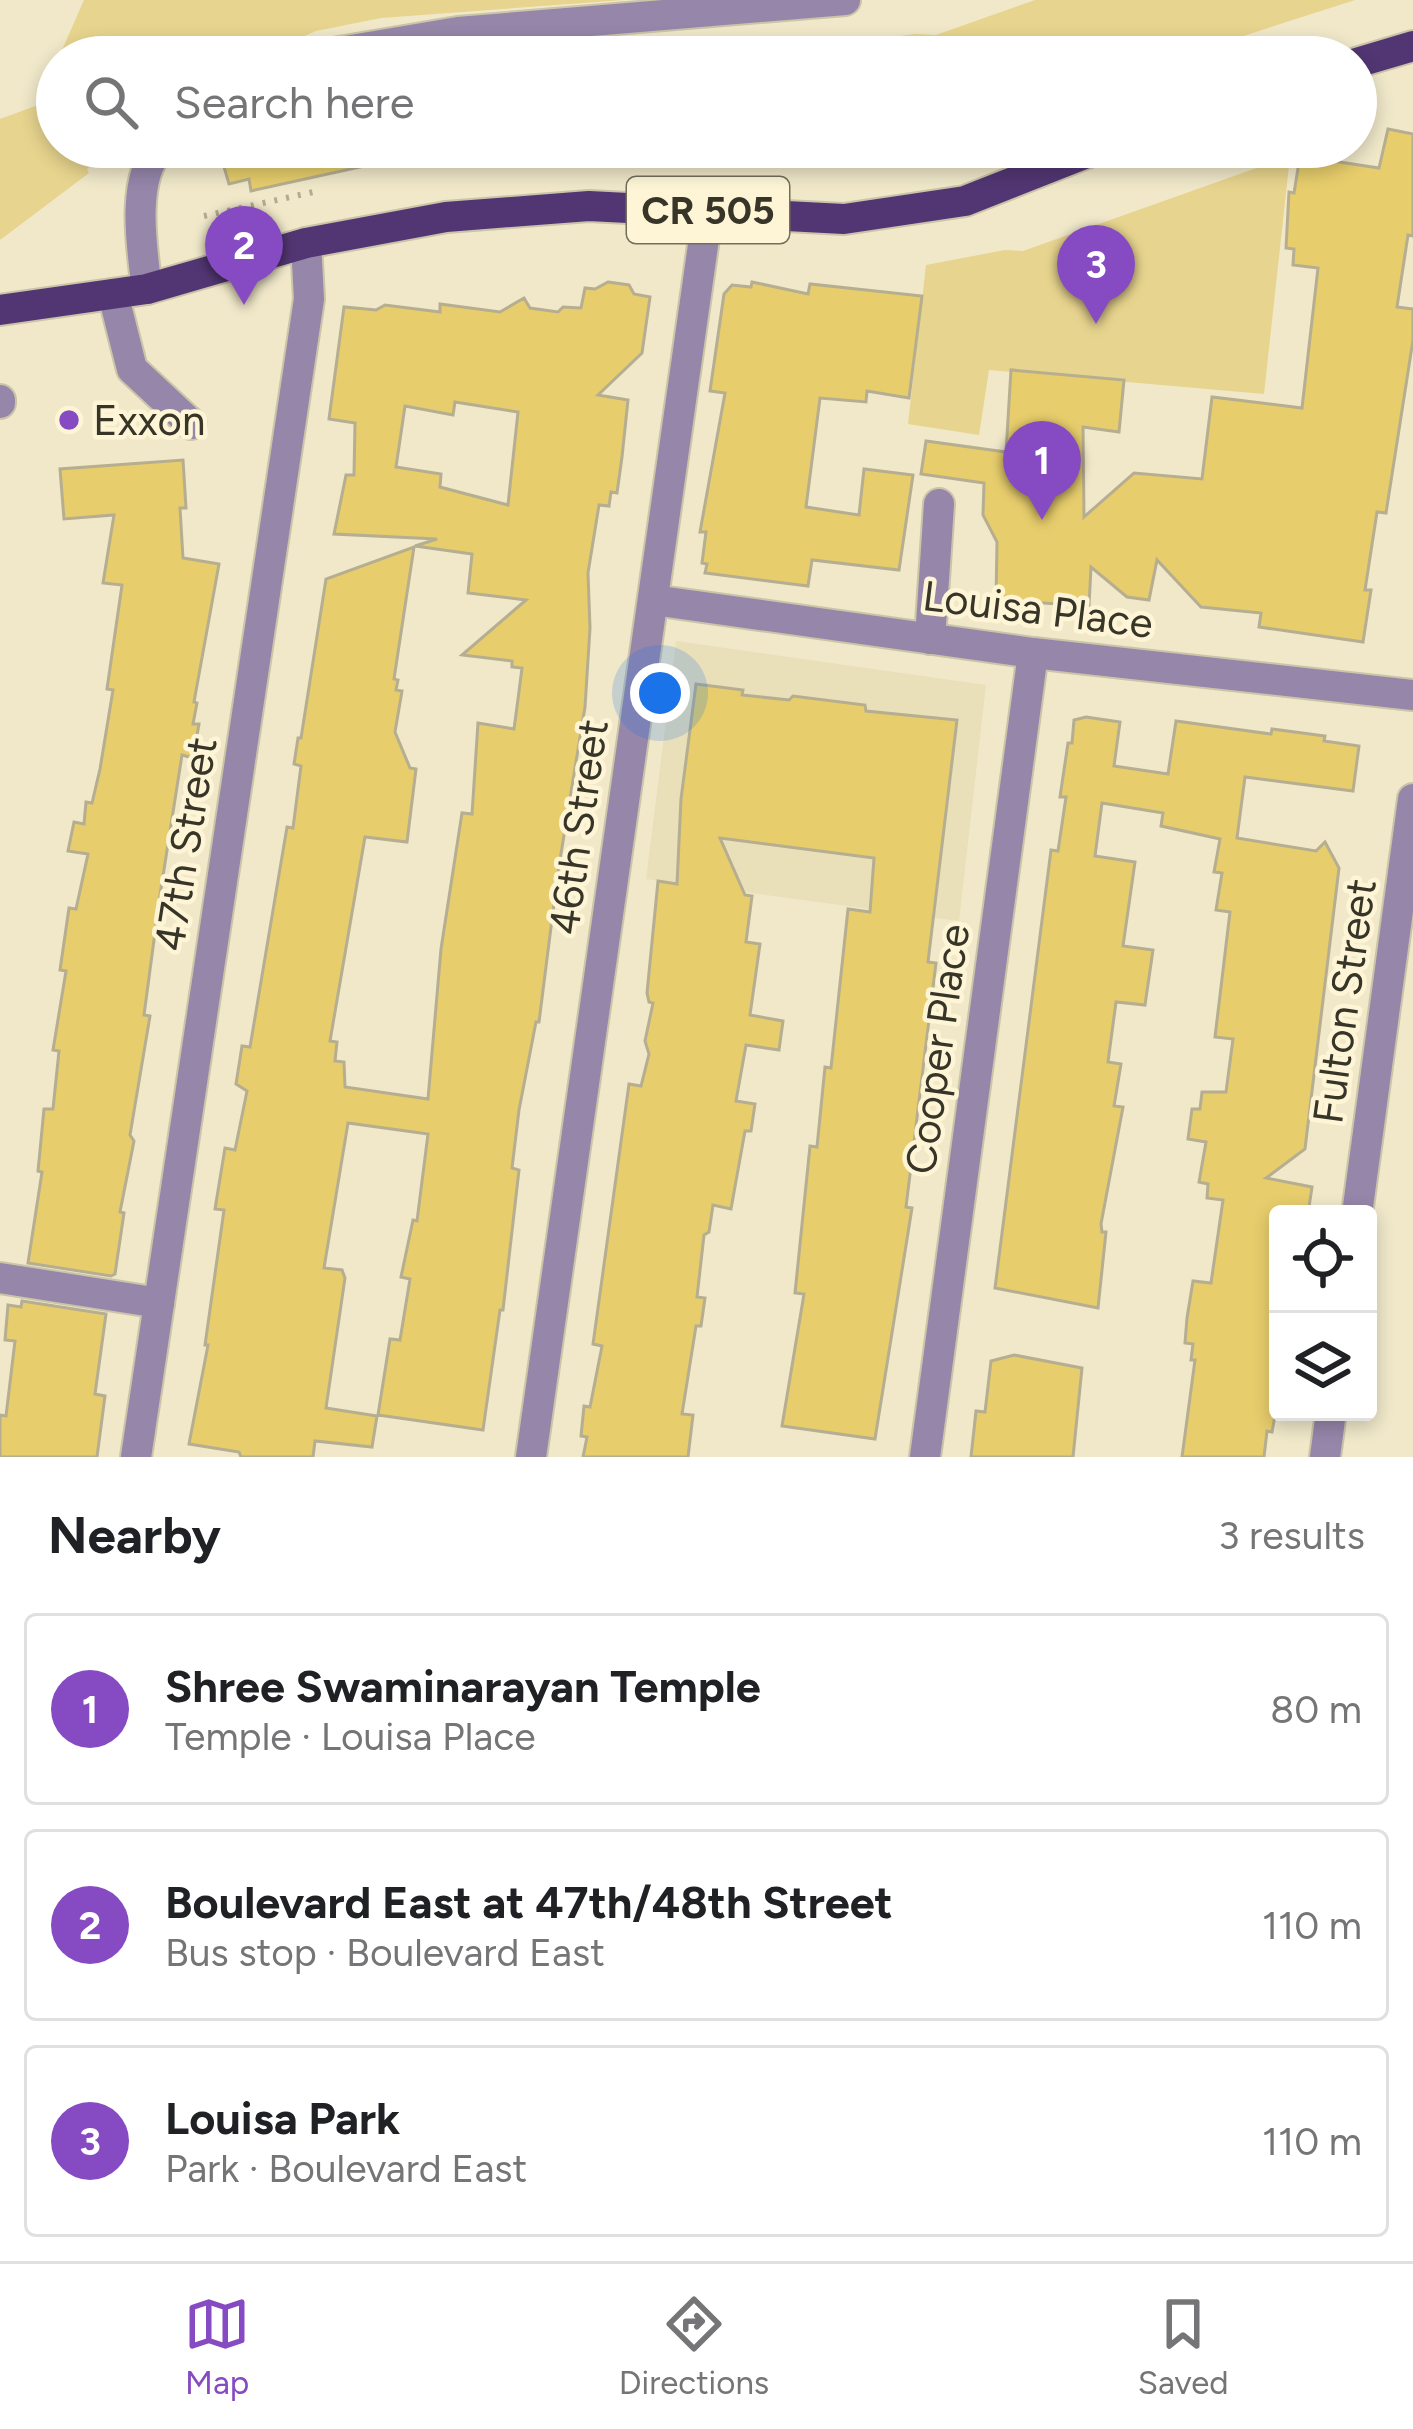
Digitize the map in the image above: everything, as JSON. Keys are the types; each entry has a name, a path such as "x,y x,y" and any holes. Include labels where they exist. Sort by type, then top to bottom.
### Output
{"main road":[{"path":"1377,57 1413,46"},
{"name":"CR 505","path":"0,310 147,290 306,242 470,215 589,206 844,219 965,201 1049,168"}],"street":[{"path":"434,36 844,0"},
{"path":"147,168 139,225 147,290"},
{"name":"46th Street","path":"531,1457 708,210"},
{"name":"47th Street","path":"136,1457 309,299 306,242"},
{"path":"112,294 132,369 191,424"},
{"path":"930,639 940,504"},
{"name":"Louisa Place","path":"652,600 1033,653 1413,695"},
{"name":"Cooper Place","path":"925,1457 1033,653"},
{"name":"Fulton Street","path":"1360,1205 1400,992 1413,800"},
{"path":"0,1278 159,1303"},
{"path":"1325,1457 1330,1421"}],"path":[{"path":"204,216 318,191"}],"shaded area":[{"path":"84,0 624,0 381,18 304,36 68,36"},
{"path":"1035,0 1355,0 1243,36 900,36 936,35"},
{"path":"36,106 36,168 88,168 89,173 0,240 0,119"},
{"path":"1256,168 1289,168 1264,394 989,370 979,435 908,424 926,265 1023,251"},
{"path":"676,641 986,685 959,921 646,879"}],"building":[{"path":"1388,129 1413,134 1413,236 1408,235 1397,307 1413,309 1413,340 1386,513 1377,512 1363,642 1259,627 1261,613 1201,607 1157,560 1149,600 1127,597 1091,567 1089,606 996,600 997,542 983,515 984,483 921,474 926,441 1006,452 1011,370 1124,380 1119,432 1083,427 1084,517 1134,473 1202,479 1212,397 1302,408 1318,268 1293,265 1294,249 1286,248 1289,192 1294,193 1298,168 1379,168"},
{"path":"224,168 355,168 251,191 249,179 229,184"},
{"path":"608,282 629,285 634,294 650,297 642,353 598,395 628,400 622,457 617,493 611,492 609,506 599,505 588,573 585,707 539,1022 519,1110 512,1168 519,1170 483,1430 378,1415 390,1339 400,1340 410,1279 401,1277 413,1220 417,1221 428,1134 348,1123 324,1268 342,1270 345,1278 326,1408 377,1416 372,1447 315,1441 313,1457 241,1457 239,1452 189,1444 208,1345 224,1210 215,1209 225,1148 235,1150 247,1091 236,1084 242,1046 250,1047 287,827 293,828 301,766 294,764 326,579 414,547 394,679 398,680 396,690 402,691 395,732 410,768 416,769 407,842 365,837 330,1041 337,1042 335,1061 344,1062 345,1087 428,1099 441,949 462,813 472,814 478,723 514,729 522,668 512,667 512,661 462,655 526,600 468,593 472,554 415,546 437,539 334,534 346,475 354,475 355,423 329,419 344,307 376,310 385,305 440,312 440,304 500,312 524,298 530,308 558,312 563,307 581,308 585,288","holes":["455,402 518,412 508,505 440,487 441,474 396,467 405,406 453,415"]},
{"path":"752,282 808,294 810,284 922,296 909,398 867,391 866,402 820,398 806,507 859,515 864,469 913,475 899,570 812,560 808,586 705,573 706,532 700,532 725,393 710,391 724,294 732,285 751,287"},
{"path":"183,460 183,558 219,564 194,702 193,724 199,724 193,758 182,755 160,895 144,1015 150,1016 130,1135 134,1141 120,1212 124,1213 115,1274 111,1276 28,1263 42,1172 38,1171 44,1109 53,1109 59,1051 53,1050 66,971 60,970 69,908 76,909 88,854 68,851 74,822 84,824 86,802 92,803 100,769 122,585 103,583 114,515 64,519 60,469"},
{"path":"696,684 743,690 742,695 789,700 793,696 865,705 866,711 957,720 928,962 936,963 906,1207 912,1208 875,1439 782,1426 804,1294 795,1293 810,1146 817,1147 825,1067 831,1068 848,909 870,912 874,858 720,838 745,895 752,896 746,942 760,944 750,1015 783,1021 779,1050 746,1045 736,1101 755,1104 751,1131 745,1131 731,1209 713,1205 709,1232 704,1235 697,1297 705,1298 682,1414 693,1415 688,1457 583,1457 587,1437 581,1436 584,1406 590,1407 602,1346 593,1344 629,1084 641,1086 649,1054 645,1041 653,1003 647,993 658,881 677,884 681,799"},
{"path":"1074,720 1120,722 1114,766 1168,774 1176,721 1325,736 1324,741 1359,746 1353,791 1245,777 1237,838 1316,851 1325,842 1339,868 1305,1149 1266,1178 1312,1187 1309,1205 1269,1205 1269,1421 1274,1421 1272,1432 1267,1431 1264,1457 1182,1457 1195,1360 1191,1360 1193,1344 1185,1343 1187,1318 1193,1281 1211,1283 1223,1200 1207,1198 1208,1184 1199,1182 1206,1142 1188,1139 1192,1109 1200,1109 1202,1092 1226,1092 1233,1039 1215,1037 1230,912 1216,910 1222,873 1214,872 1220,839 1161,826 1163,813 1102,803 1095,856 1135,862 1123,946 1153,950 1145,1005 1116,1002 1108,1062 1121,1064 1114,1106 1123,1107 1101,1224 1106,1232 1098,1308 995,1288 1051,850 1058,851 1066,797 1060,797"},
{"path":"22,1301 106,1314 95,1394 105,1396 97,1457 0,1457 0,1415 6,1416 15,1341 5,1340 8,1305 21,1307"},
{"path":"1014,1355 1082,1368 1073,1457 971,1457 976,1411 985,1412 991,1361"}],"place":[{"name":"Boulevard East at 47th/48th Street","path":"244,305"},
{"name":"Louisa Park","path":"1096,324"},
{"name":"Exxon","path":"69,420"},
{"name":"Shree Swaminarayan Temple","path":"1042,520"}]}
